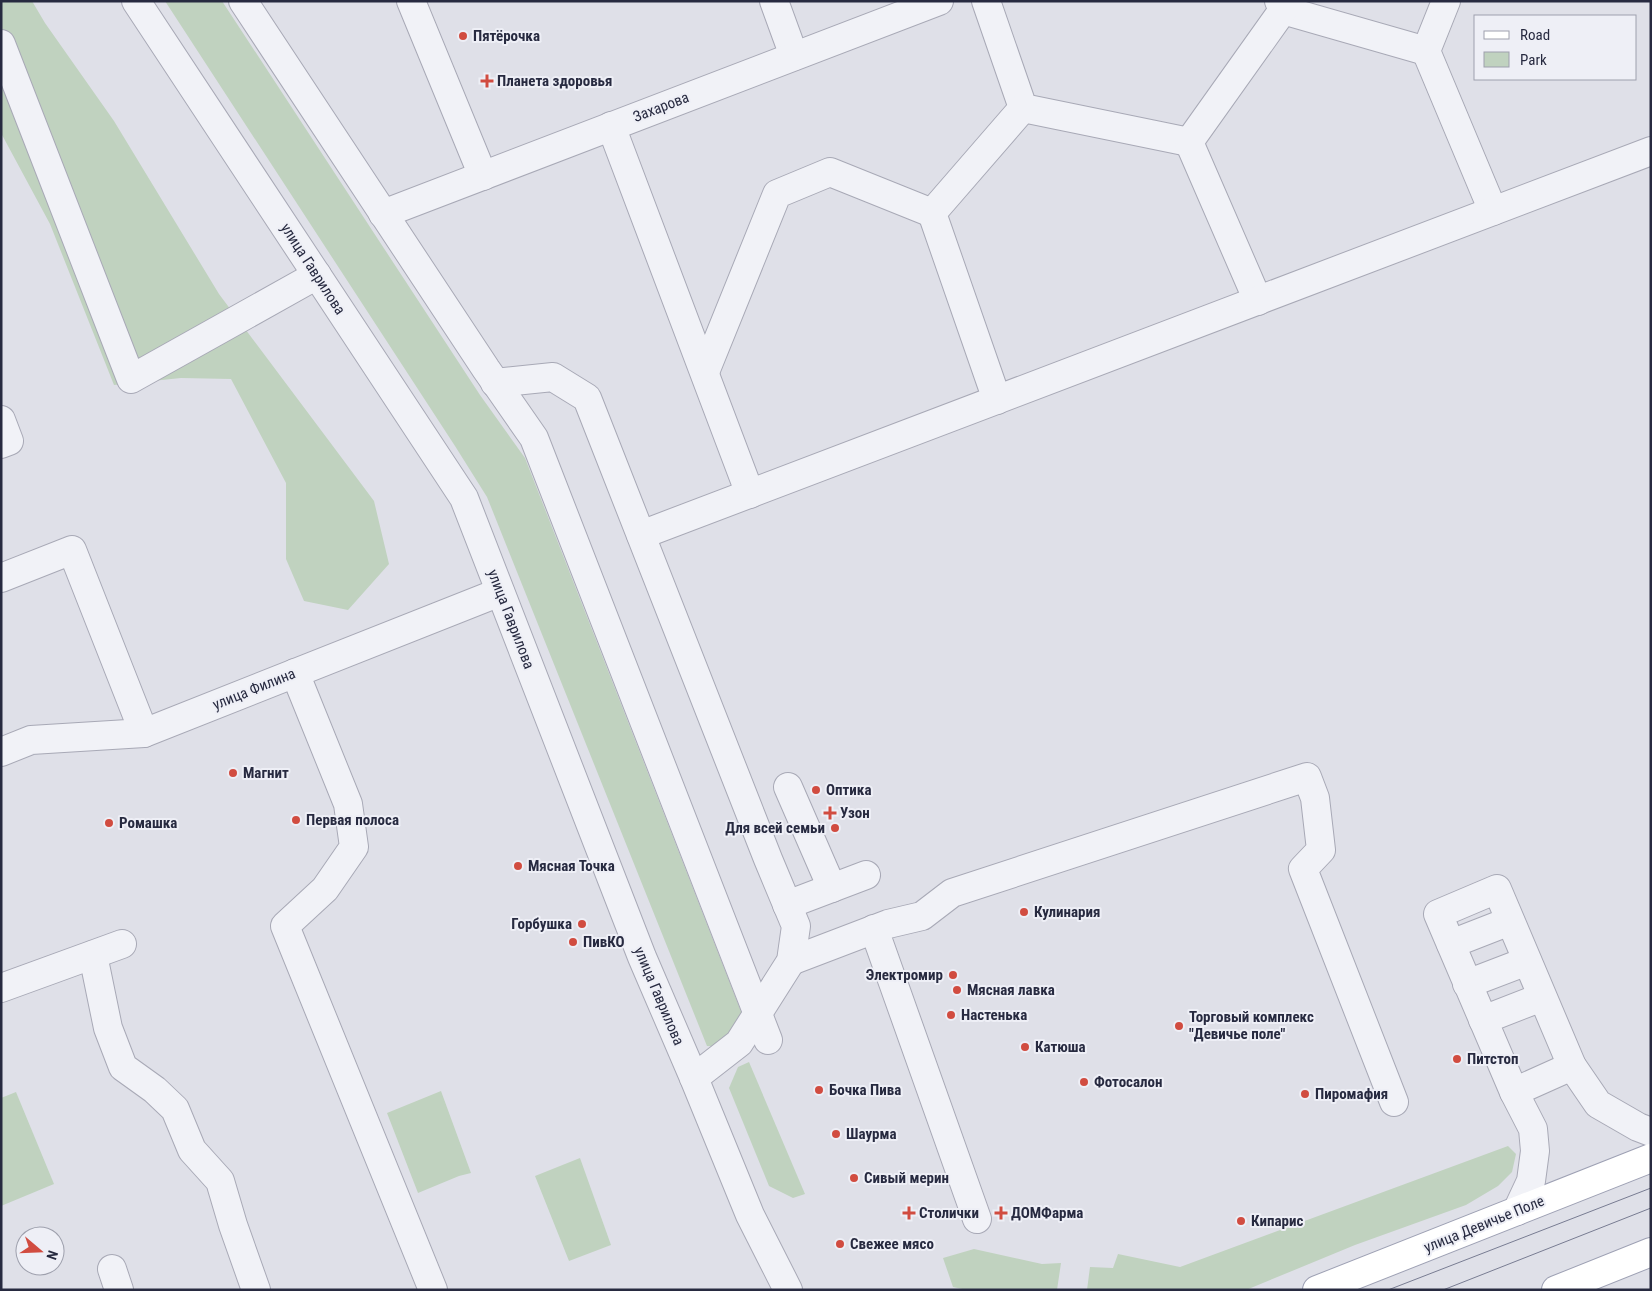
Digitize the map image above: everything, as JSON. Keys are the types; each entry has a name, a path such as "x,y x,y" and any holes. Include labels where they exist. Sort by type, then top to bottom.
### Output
{"main road":[{"name":"улица Девичье Поле","path":"1317,1290 1651,1158"},
{"path":"1556,1290 1651,1252"}],"street":[{"name":"улица Гаврилова","path":"136,1 464,498 642,957 750,1214 788,1290"},
{"path":"243,1 495,383 534,438 768,1040"},
{"path":"411,1 483,176"},
{"path":"774,1 794,56"},
{"name":"Захарова","path":"383,214 939,1"},
{"path":"986,1 1023,108"},
{"path":"1446,1 1426,51 1493,211"},
{"path":"1189,142 1281,6 1426,51"},
{"path":"1,44 131,379 317,275"},
{"path":"1023,108 1189,142"},
{"path":"932,213 1023,108"},
{"path":"611,126 750,494"},
{"path":"1189,142 1258,301"},
{"path":"641,535 1651,151"},
{"path":"704,372 777,194 830,172 932,213 997,400"},
{"path":"495,383 553,377 587,398 796,926 791,961 739,1043 694,1078"},
{"path":"1,420 9,441 1,444"},
{"path":"1,578 72,550 144,733"},
{"name":"улица Филина","path":"1,752 31,740 144,733 500,592"},
{"path":"295,673 348,804 354,847 325,889 285,926 432,1290"},
{"path":"791,961 874,929 922,916 952,893 1307,777 1315,798 1321,850 1303,869 1394,1102"},
{"path":"788,788 832,888"},
{"path":"787,905 866,875"},
{"path":"1517,1211 1530,1181 1535,1151 1533,1129 1514,1092 1451,944 1510,921 1572,1066 1598,1104 1638,1127 1651,1132"},
{"path":"874,929 977,1219"},
{"path":"1,988 122,944"},
{"path":"93,954 108,1028 123,1067 155,1090 175,1108 192,1150 220,1181 256,1290"},
{"path":"1468,984 1527,961"},
{"path":"1483,1020 1542,997"},
{"path":"1514,1092 1572,1066"}],"green space":[{"path":"1,1 32,1 45,23 114,121 219,294 374,501 389,564 348,610 304,601 286,559 286,483 231,379 181,378 114,385 50,224 1,133"},
{"path":"165,1 222,1 480,395 525,458 744,1019 725,1047 707,1046 487,497"},
{"path":"749,1062 805,1194 793,1198 769,1186 729,1088 738,1067"},
{"path":"441,1091 471,1173 418,1193 387,1113"},
{"path":"16,1092 54,1184 1,1206 1,1098"},
{"path":"1508,1146 1516,1154 1512,1172 1498,1186 1466,1205 1355,1245 1246,1290 1087,1290 1090,1267 1113,1268 1118,1254 1180,1267"},
{"path":"580,1158 611,1245 569,1261 535,1176"},
{"path":"974,1249 1042,1264 1061,1263 1057,1290 967,1290 953,1287 943,1258"}],"tram line":[{"path":"1388,1290 1651,1188"},
{"path":"1443,1290 1651,1208"}],"place":[{"name":"Пятёрочка","path":"463,36"},
{"name":"Планета здоровья","path":"487,81"},
{"name":"Магнит","path":"233,773"},
{"name":"Оптика","path":"816,790"},
{"name":"Узон","path":"830,813"},
{"name":"Первая полоса","path":"296,820"},
{"name":"Ромашка","path":"109,823"},
{"name":"Для всей семьи","path":"835,828"},
{"name":"Мясная Точка","path":"518,866"},
{"name":"Кулинария","path":"1024,912"},
{"name":"Горбушка","path":"582,924"},
{"name":"ПивКО","path":"573,942"},
{"name":"Электромир","path":"953,975"},
{"name":"Мясная лавка","path":"957,990"},
{"name":"Настенька","path":"951,1015"},
{"name":"Торговый комплекс \"Девичье поле\"","path":"1179,1026"},
{"name":"Катюша","path":"1025,1047"},
{"name":"Питстоп","path":"1457,1059"},
{"name":"Фотосалон","path":"1084,1082"},
{"name":"Бочка Пива","path":"819,1090"},
{"name":"Пиромафия","path":"1305,1094"},
{"name":"Шаурма","path":"836,1134"},
{"name":"Сивый мерин","path":"854,1178"},
{"name":"Столички","path":"909,1213"},
{"name":"ДОМФарма","path":"1001,1213"},
{"name":"Кипарис","path":"1241,1221"},
{"name":"Свежее мясо","path":"840,1244"}]}
